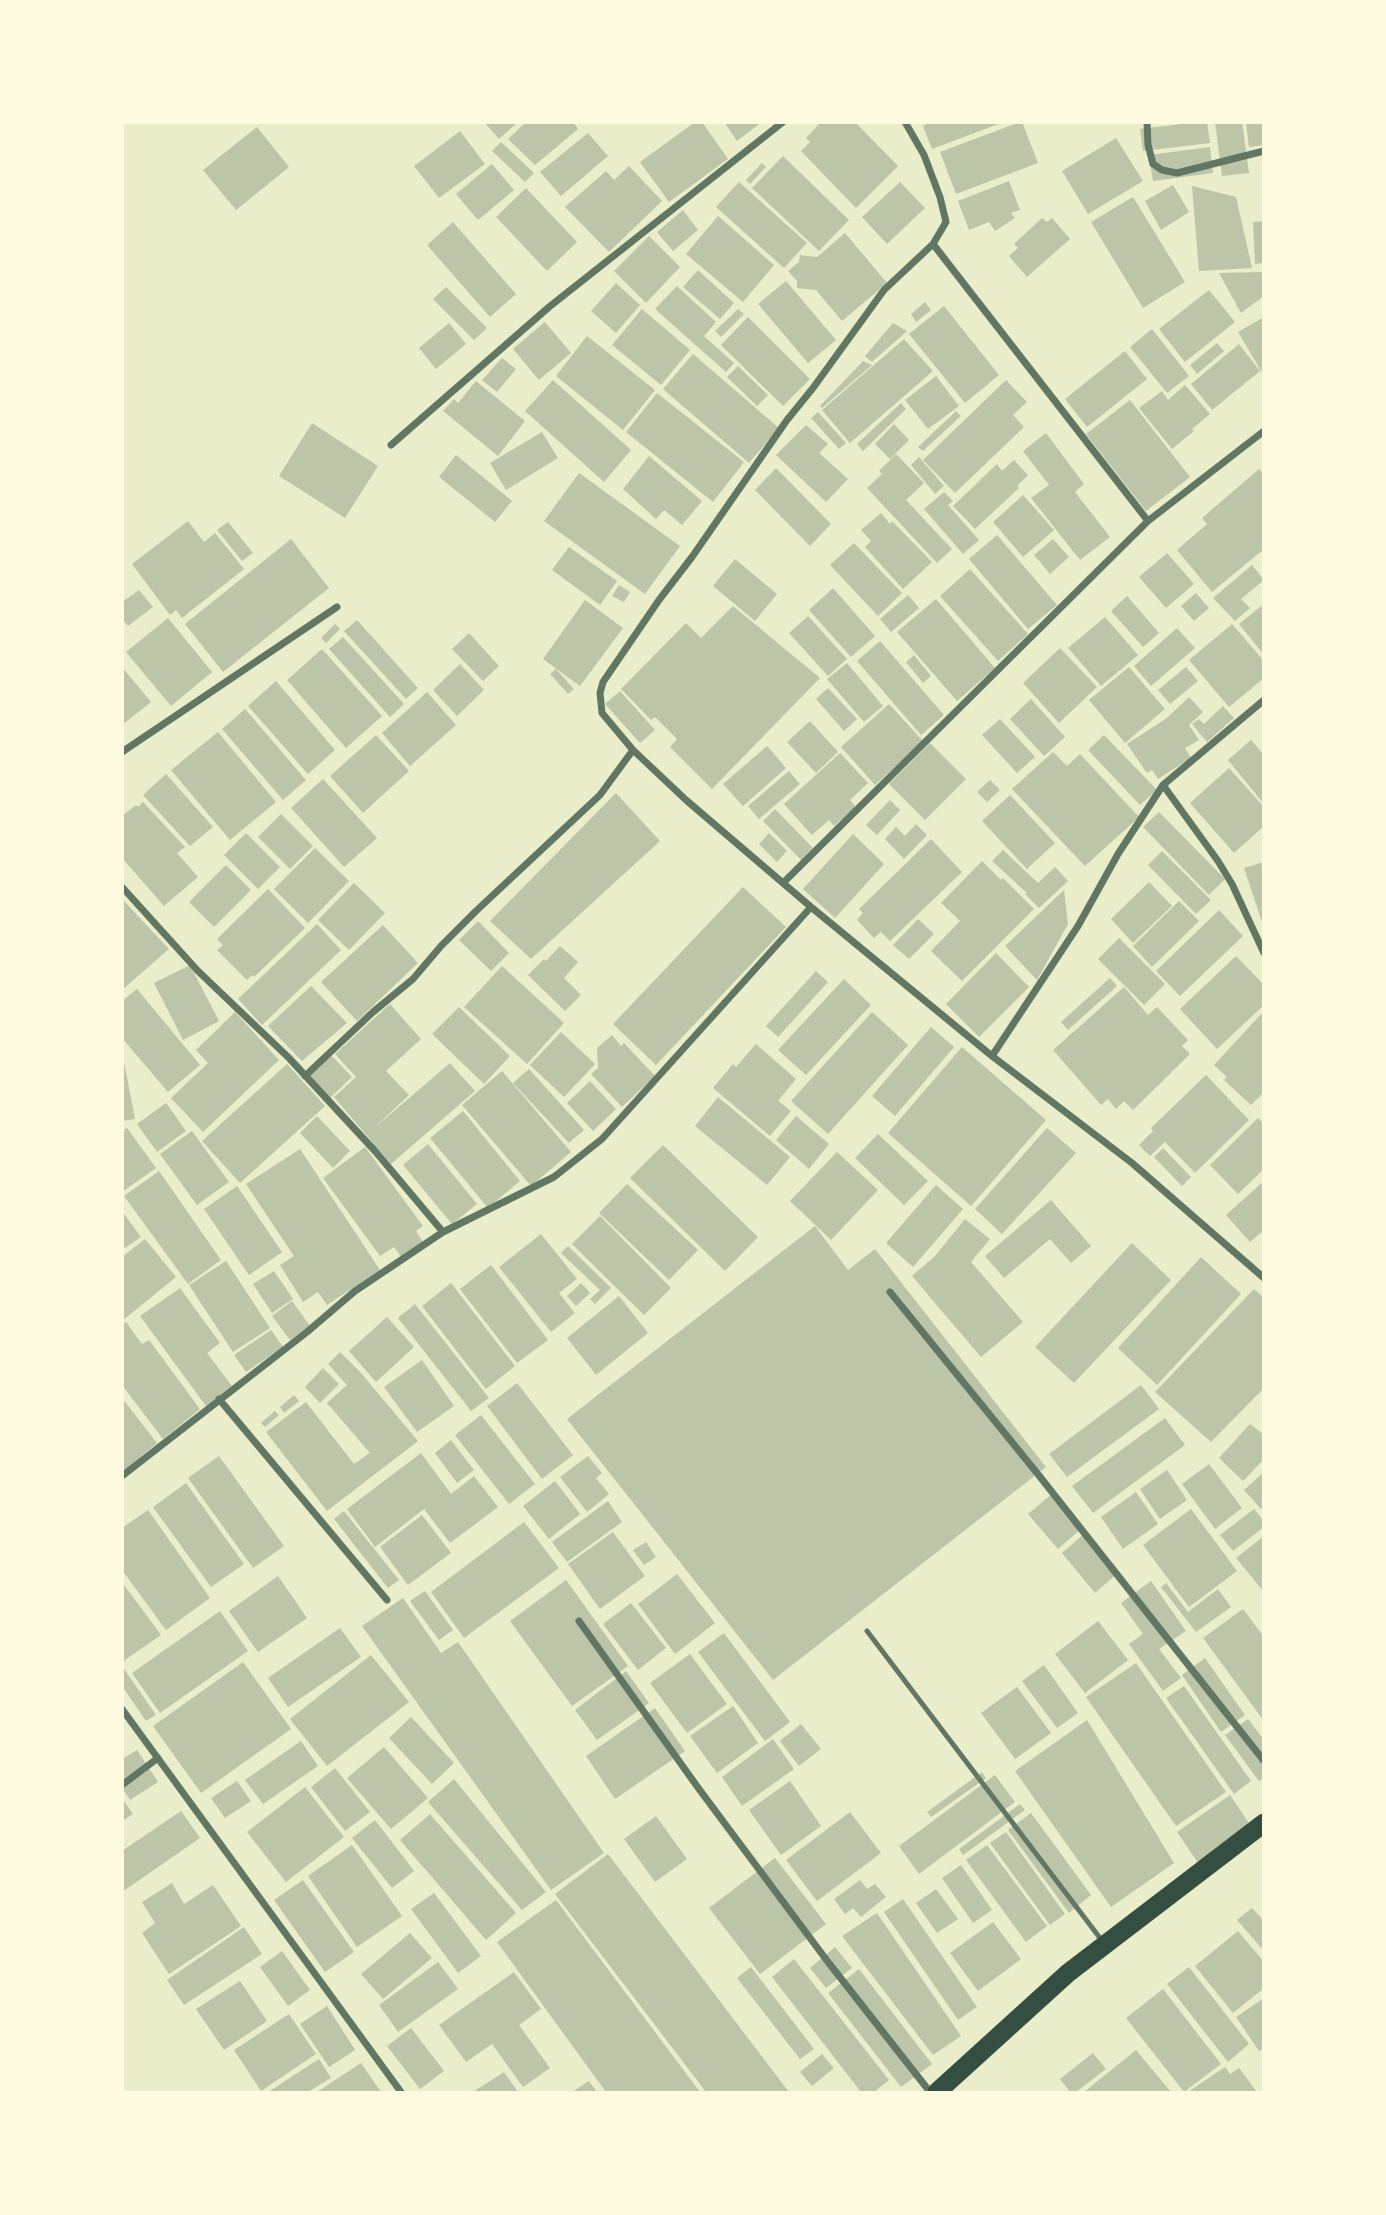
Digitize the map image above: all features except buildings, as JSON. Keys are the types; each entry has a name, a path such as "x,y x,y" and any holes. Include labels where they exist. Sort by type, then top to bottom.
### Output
{"highway":[{"path":"937,2092 1069,1973 1264,1823"}],"street":[{"path":"391,445 549,307 783,122"},
{"path":"905,122 924,155 946,222 933,244 884,290 787,420 603,682 600,693 602,713 633,750 686,800 811,907 992,1056 1132,1163 1264,1278"},
{"path":"1147,122 1148,145 1153,164 1162,170 1177,173 1264,151"},
{"path":"933,244 1148,521"},
{"path":"784,882 1148,521 1264,431"},
{"path":"122,752 337,607"},
{"path":"992,1056 1078,926 1118,855 1163,785 1264,700"},
{"path":"305,1076 373,1012 413,979 476,911 600,794 633,750"},
{"path":"1163,785 1218,860 1264,953"},
{"path":"122,887 198,971 305,1076 375,1151 443,1231"},
{"path":"122,1476 307,1332 355,1291 443,1231 554,1177 602,1139 811,907"},
{"path":"890,1292 1264,1761"},
{"path":"219,1399 387,1600"},
{"path":"579,1621 715,1811 930,2092"},
{"path":"122,1709 401,2092"},
{"path":"122,1785 158,1758"}],"lane":[{"path":"867,1631 1105,1945"}]}
